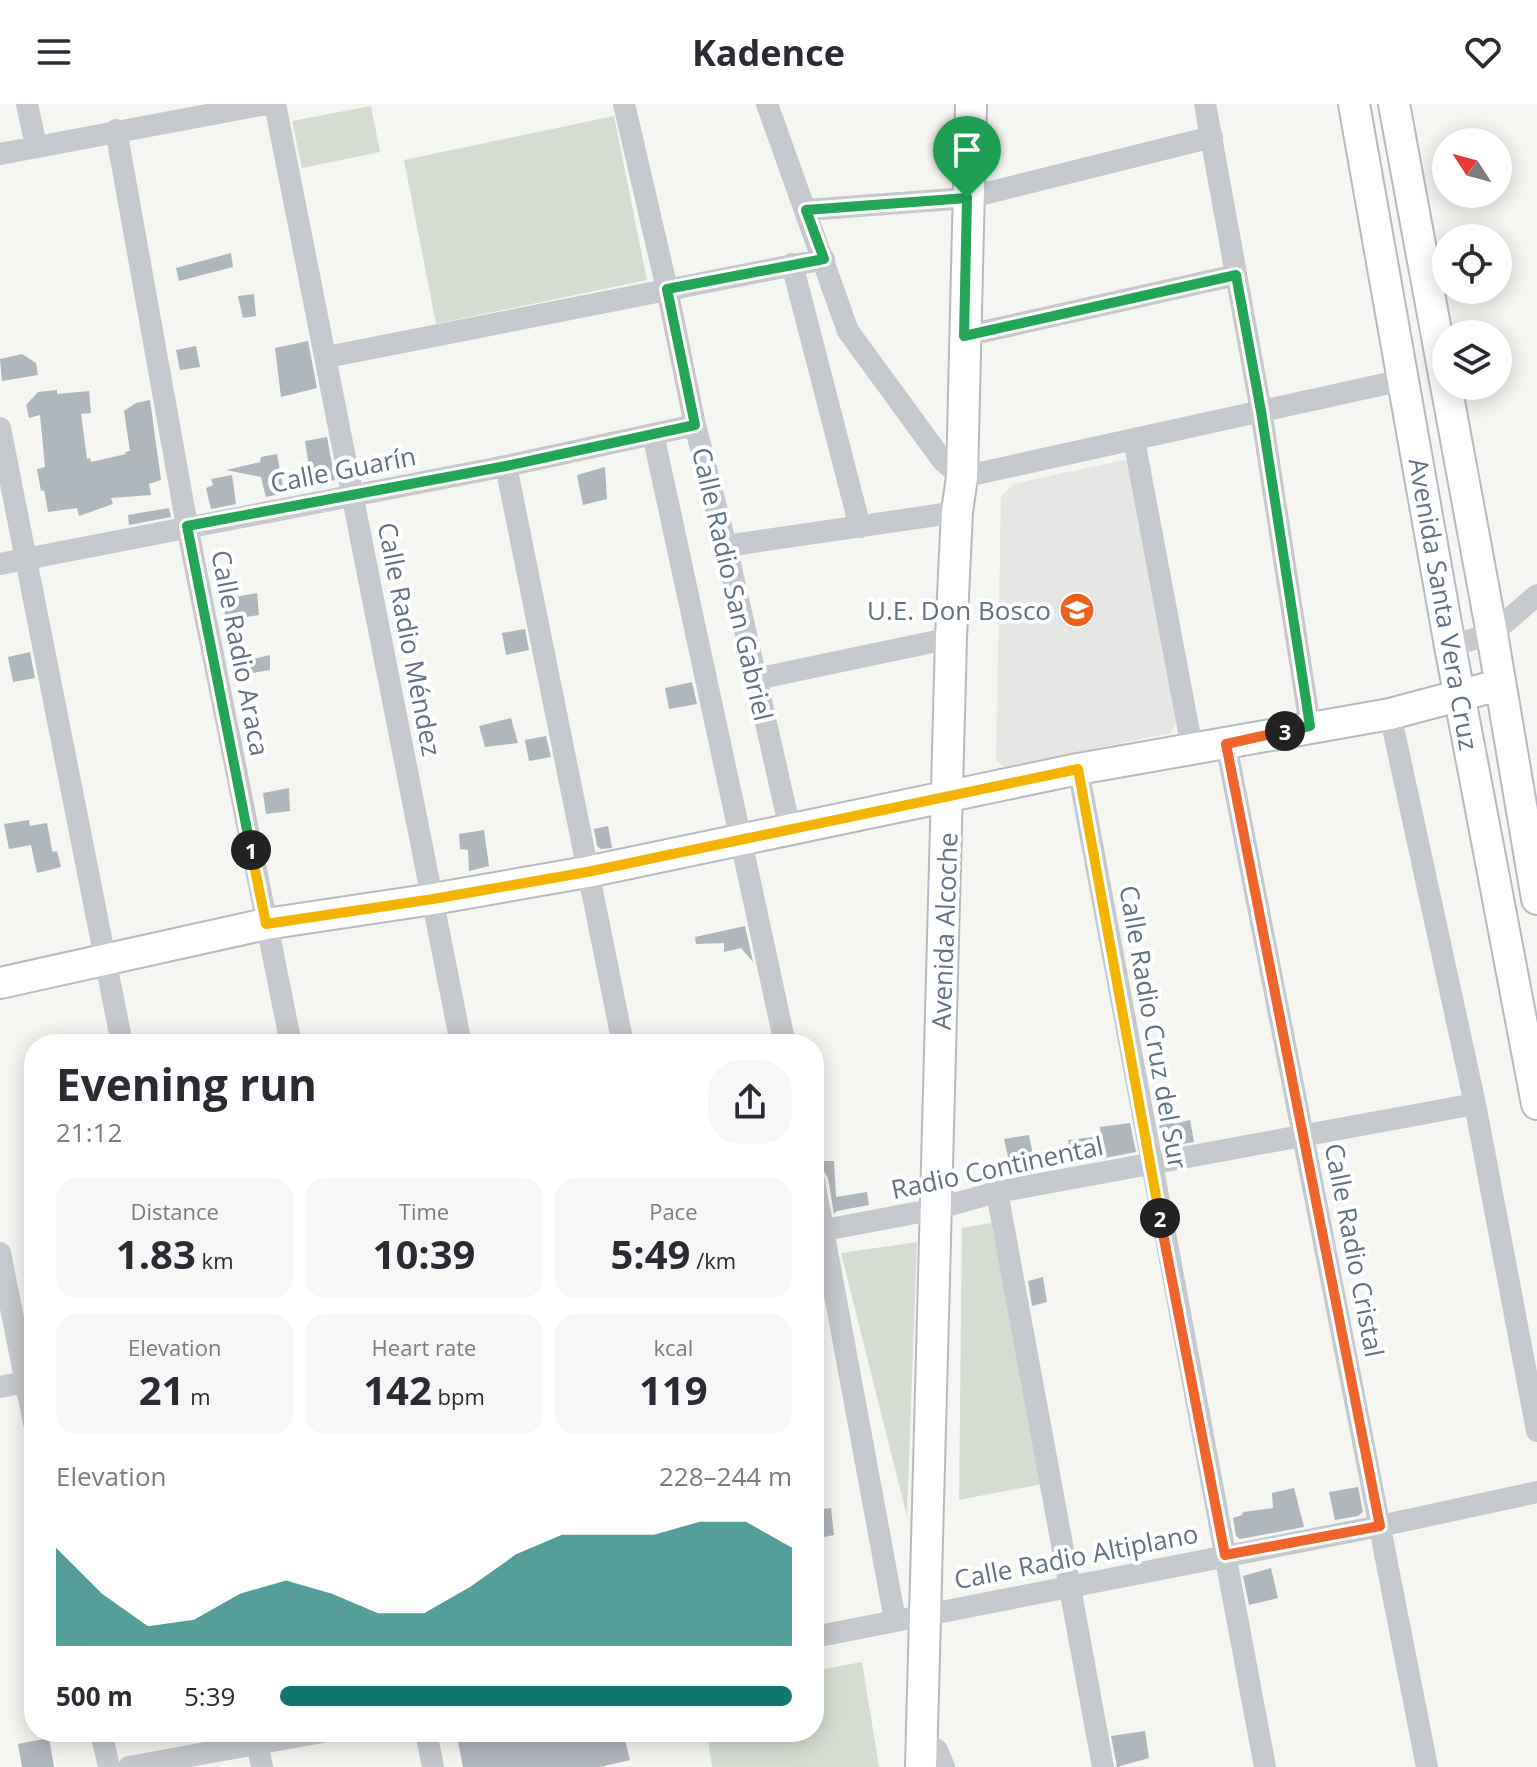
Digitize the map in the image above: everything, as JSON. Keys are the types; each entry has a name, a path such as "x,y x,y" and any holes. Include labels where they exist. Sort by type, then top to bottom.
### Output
{"street":[{"path":"27,104 36,146"},
{"path":"0,154 116,130 155,114 266,104"},
{"name":"Calle Radio Méndez","path":"275,104 459,1034"},
{"name":"Calle Radio San Gabriel","path":"624,104 695,425 726,546 790,829"},
{"path":"767,104 848,331 943,461 962,477 1403,380"},
{"name":"Avenida Alcoche","path":"925,1614 951,638 957,512 962,477 971,104"},
{"path":"1205,104 1261,411 1310,726"},
{"name":"Avenida Santa Vera Cruz","path":"1354,104 1450,646 1537,1104"},
{"name":"Avenida Santa Vera Cruz","path":"1394,104 1499,685 1531,829 1537,899"},
{"name":"Calle Radio Araca","path":"116,130 187,526 289,1034"},
{"path":"806,210 967,198 1212,137"},
{"path":"327,357 824,259"},
{"path":"792,264 860,527"},
{"path":"964,336 1236,275"},
{"name":"Calle Guarín","path":"0,564 506,466 695,425"},
{"path":"0,428 120,1034"},
{"name":"Calle Radio San Gabriel","path":"653,434 783,1034"},
{"path":"1134,440 1192,748"},
{"path":"506,466 621,1034"},
{"path":"726,546 957,512"},
{"path":"1450,646 1492,634 1537,595"},
{"path":"756,679 951,638"},
{"path":"0,983 266,924 587,872 1078,769 1390,714 1499,685"},
{"path":"1390,714 1475,1104 1537,1431"},
{"name":"Calle Radio Cristal","path":"1226,744 1427,1767"},
{"name":"Calle Radio Cruz del Sur","path":"1078,769 1265,1767"},
{"name":"Radio Continental","path":"824,1230 936,1209 997,1192 1475,1104"},
{"path":"997,1192 1103,1767"},
{"path":"0,1253 24,1355"},
{"path":"824,1257 895,1620"},
{"path":"0,1387 24,1382"},
{"name":"Calle Radio Altiplano","path":"824,1635 1380,1526 1537,1492"},
{"path":"925,1614 921,1754 937,1750 944,1767"},
{"path":"103,1742 109,1767"},
{"path":"129,1767 238,1742"},
{"path":"257,1742 262,1767"},
{"path":"428,1742 433,1767"}],"shaded area":[{"path":"371,106 380,152 302,168 292,121"},
{"path":"614,116 647,280 436,324 404,160"},
{"name":"U.E. Don Bosco","path":"1124,460 1129,464 1176,724 1171,733 1004,767 996,760 1001,496 1013,484"},
{"path":"991,1223 1047,1483 959,1500 962,1228"},
{"path":"917,1242 907,1516 841,1253"},
{"path":"862,1662 879,1767 712,1767 708,1742 824,1742 824,1669"}],"building":[{"path":"231,253 233,267 179,281 176,268"},
{"path":"254,294 256,316 243,318 238,296"},
{"path":"308,341 317,388 281,397 275,348"},
{"path":"196,346 200,367 180,370 176,350"},
{"path":"22,354 36,363 38,375 2,381 0,359"},
{"path":"57,390 57,394 89,391 91,413 81,414 87,459 90,458 91,462 130,451 124,411 136,403 150,400 161,480 149,484 151,495 111,498 113,504 79,516 77,508 48,512 37,469 45,467 40,415 29,418 26,405 38,392"},
{"path":"327,437 335,480 312,486 305,441"},
{"path":"277,454 284,493 266,497 261,477 226,470 260,462 261,457"},
{"path":"605,467 607,499 583,505 577,475"},
{"path":"232,475 236,504 211,509 206,488 213,485 211,479"},
{"path":"169,508 171,517 129,525 128,515"},
{"path":"257,593 259,615 226,620 223,599"},
{"path":"525,629 529,650 506,655 502,633"},
{"path":"30,652 35,678 13,682 8,657"},
{"path":"270,655 270,670 253,673 252,679 239,683 236,663"},
{"path":"692,682 697,704 669,709 665,688"},
{"path":"511,718 518,743 485,747 479,726"},
{"path":"546,736 551,757 529,761 525,740"},
{"path":"289,788 290,811 266,814 263,793"},
{"path":"29,820 30,826 47,823 52,850 57,851 61,867 37,873 31,845 9,849 4,824"},
{"path":"608,826 612,848 601,849 597,846 594,829"},
{"path":"484,830 489,866 469,871 468,850 460,849 459,834"},
{"path":"745,926 753,962 741,948 724,952 724,943 696,944 695,937"},
{"path":"1171,1116 1174,1124 1190,1120 1194,1142 1163,1147 1158,1118"},
{"path":"1130,1123 1136,1152 1073,1164 1068,1140 1101,1136 1100,1127"},
{"path":"1029,1135 1036,1171 1001,1176 997,1160 1008,1157 1004,1139"},
{"path":"824,1161 834,1161 836,1197 867,1192 869,1205 834,1214 828,1178 824,1172"},
{"path":"1043,1277 1047,1302 1032,1306 1028,1281"},
{"path":"1358,1487 1363,1512 1358,1516 1335,1520 1329,1492"},
{"path":"1294,1488 1304,1527 1240,1539 1236,1536 1233,1518 1243,1512 1273,1508 1272,1493"},
{"path":"831,1508 834,1535 824,1537 824,1509"},
{"path":"1271,1568 1278,1598 1249,1605 1243,1576"},
{"path":"1145,1731 1149,1758 1117,1767 1111,1736"},
{"path":"50,1742 54,1767 22,1767 18,1744"},
{"path":"458,1742 626,1742 630,1760 600,1767 463,1767"}],"place":[{"name":"U.E. Don Bosco","path":"1077,610"}],"route":[{"path":"967,198 964,336 1236,275 1261,411 1310,726 1226,744 1380,1526 1225,1555 1078,769 587,872 266,924 187,526 506,466 695,425 667,289 824,259 806,210 967,198"}]}
